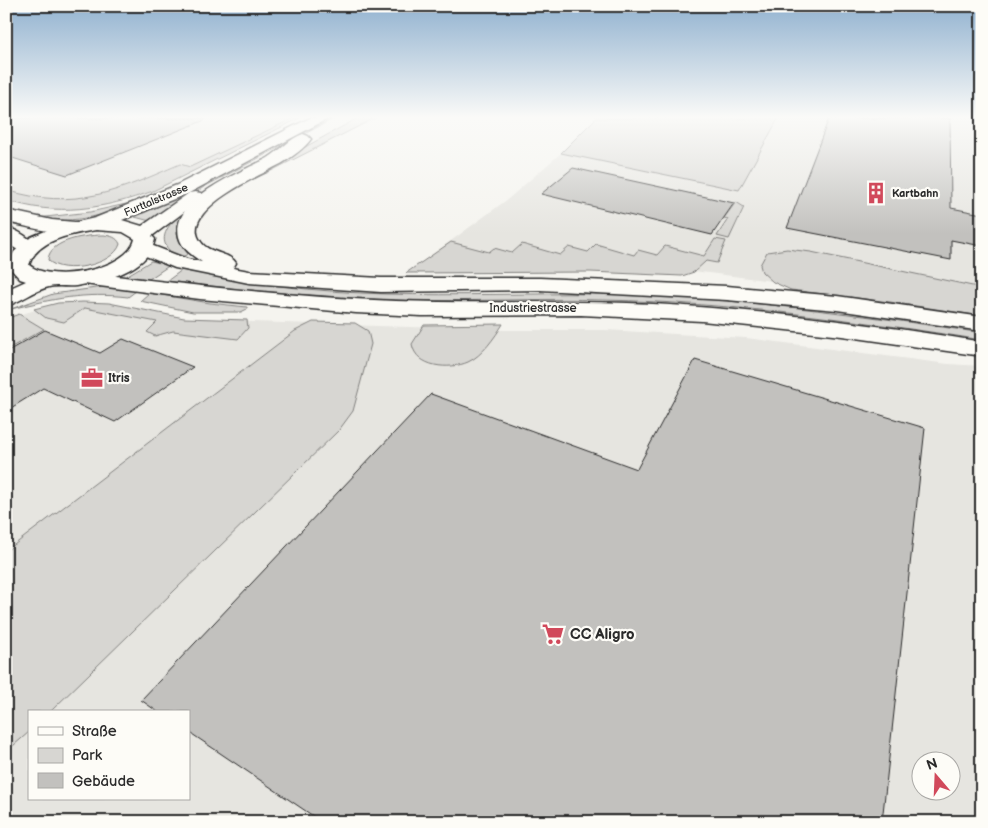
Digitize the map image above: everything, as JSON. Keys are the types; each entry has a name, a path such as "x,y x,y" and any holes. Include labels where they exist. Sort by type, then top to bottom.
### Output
{"street":[{"name":"Furttalstrasse","path":"17,262 46,237 88,226 183,189 251,157"},
{"name":"Furttalstrasse","path":"84,278 121,265 135,256 142,241 203,192 270,157"},
{"name":"Industriestrasse","path":"281,157 213,195 188,220 187,236 192,244 201,252 222,262 313,281"},
{"path":"6,216 52,226 88,226"},
{"name":"Industriestrasse","path":"88,226 126,226 142,241 182,264 249,277 448,286 568,285 727,292 837,303 982,324"},
{"path":"6,233 22,273 27,276 46,280 84,278"},
{"name":"Industriestrasse","path":"84,278 231,297 313,304 397,308 606,309 712,315 800,322 882,332 982,349"},
{"path":"6,299 46,280"}],"shaded area":[{"path":"6,157 221,157 168,183 106,204 6,198"},
{"path":"557,157 579,157 739,190 757,157 982,157 982,316 835,289 693,271 421,263 508,199"},
{"path":"58,303 109,303 184,318 252,322 505,330 605,330 746,338 948,364 982,366 982,822 6,822 6,319"}],"green space":[{"path":"212,157 222,157 153,191 98,206 80,209 43,208 6,200 6,190 54,199 96,195 116,190 180,164 190,167"},
{"path":"262,157 204,187 150,221 135,217"},
{"path":"288,157 299,157 269,172 248,181 247,179"},
{"path":"579,157 757,157 739,190"},
{"path":"144,200 92,217 65,220 37,218 90,212"},
{"path":"736,202 744,207 729,239 717,236 728,219 724,218"},
{"path":"187,208 177,231 180,241 188,254 180,258 171,252 166,246 164,239 169,226"},
{"path":"104,235 115,238 120,244 116,251 108,258 98,263 75,268 55,265 48,260 50,253 62,243 80,237"},
{"path":"715,239 726,241 717,263 706,261 694,272 682,276 590,272 406,273 451,242 489,252 494,248 512,253 522,244 560,255 569,247 588,252 596,244 634,255 638,250 657,255 665,246 704,256"},
{"path":"787,249 811,252 982,288 982,316 791,290 773,282 762,272 760,265 767,252"},
{"path":"151,261 170,265 149,279 126,276"},
{"path":"182,270 283,286 360,293 441,295 604,294 746,303 841,313 982,333 982,340 841,319 700,305 580,300 400,300 283,293 167,281"},
{"path":"103,287 136,291 128,297 97,295 69,297 11,309 53,294"},
{"path":"149,293 247,307 247,309 241,312 193,312 140,301"},
{"path":"58,303 109,303 184,318 247,320 248,328 238,339 173,331 155,336 147,332 157,322 85,308 64,322 46,318 34,309"},
{"path":"19,314 44,329 6,350 6,319"},
{"path":"313,322 355,323 368,331 371,344 353,411 339,430 52,710 28,710 28,733 6,752 6,551 295,331"},
{"path":"503,324 483,351 461,365 443,366 427,362 415,352 412,344 424,325"}],"building":[{"path":"8,157 113,157 67,175"},
{"name":"Kartbahn","path":"814,157 950,157 951,208 982,214 982,246 951,240 951,260 787,228"},
{"path":"573,168 734,203 712,235 541,194"},
{"name":"Itris","path":"45,330 100,353 123,339 193,367 115,422 43,388 6,411 6,352"},
{"name":"CC Aligro","path":"695,360 925,428 882,822 322,822 190,733 190,710 155,710 141,700 431,394 637,469"}],"place":[{"name":"Kartbahn","path":"876,193"},
{"name":"Itris","path":"92,378"},
{"name":"CC Aligro","path":"553,634"}]}
